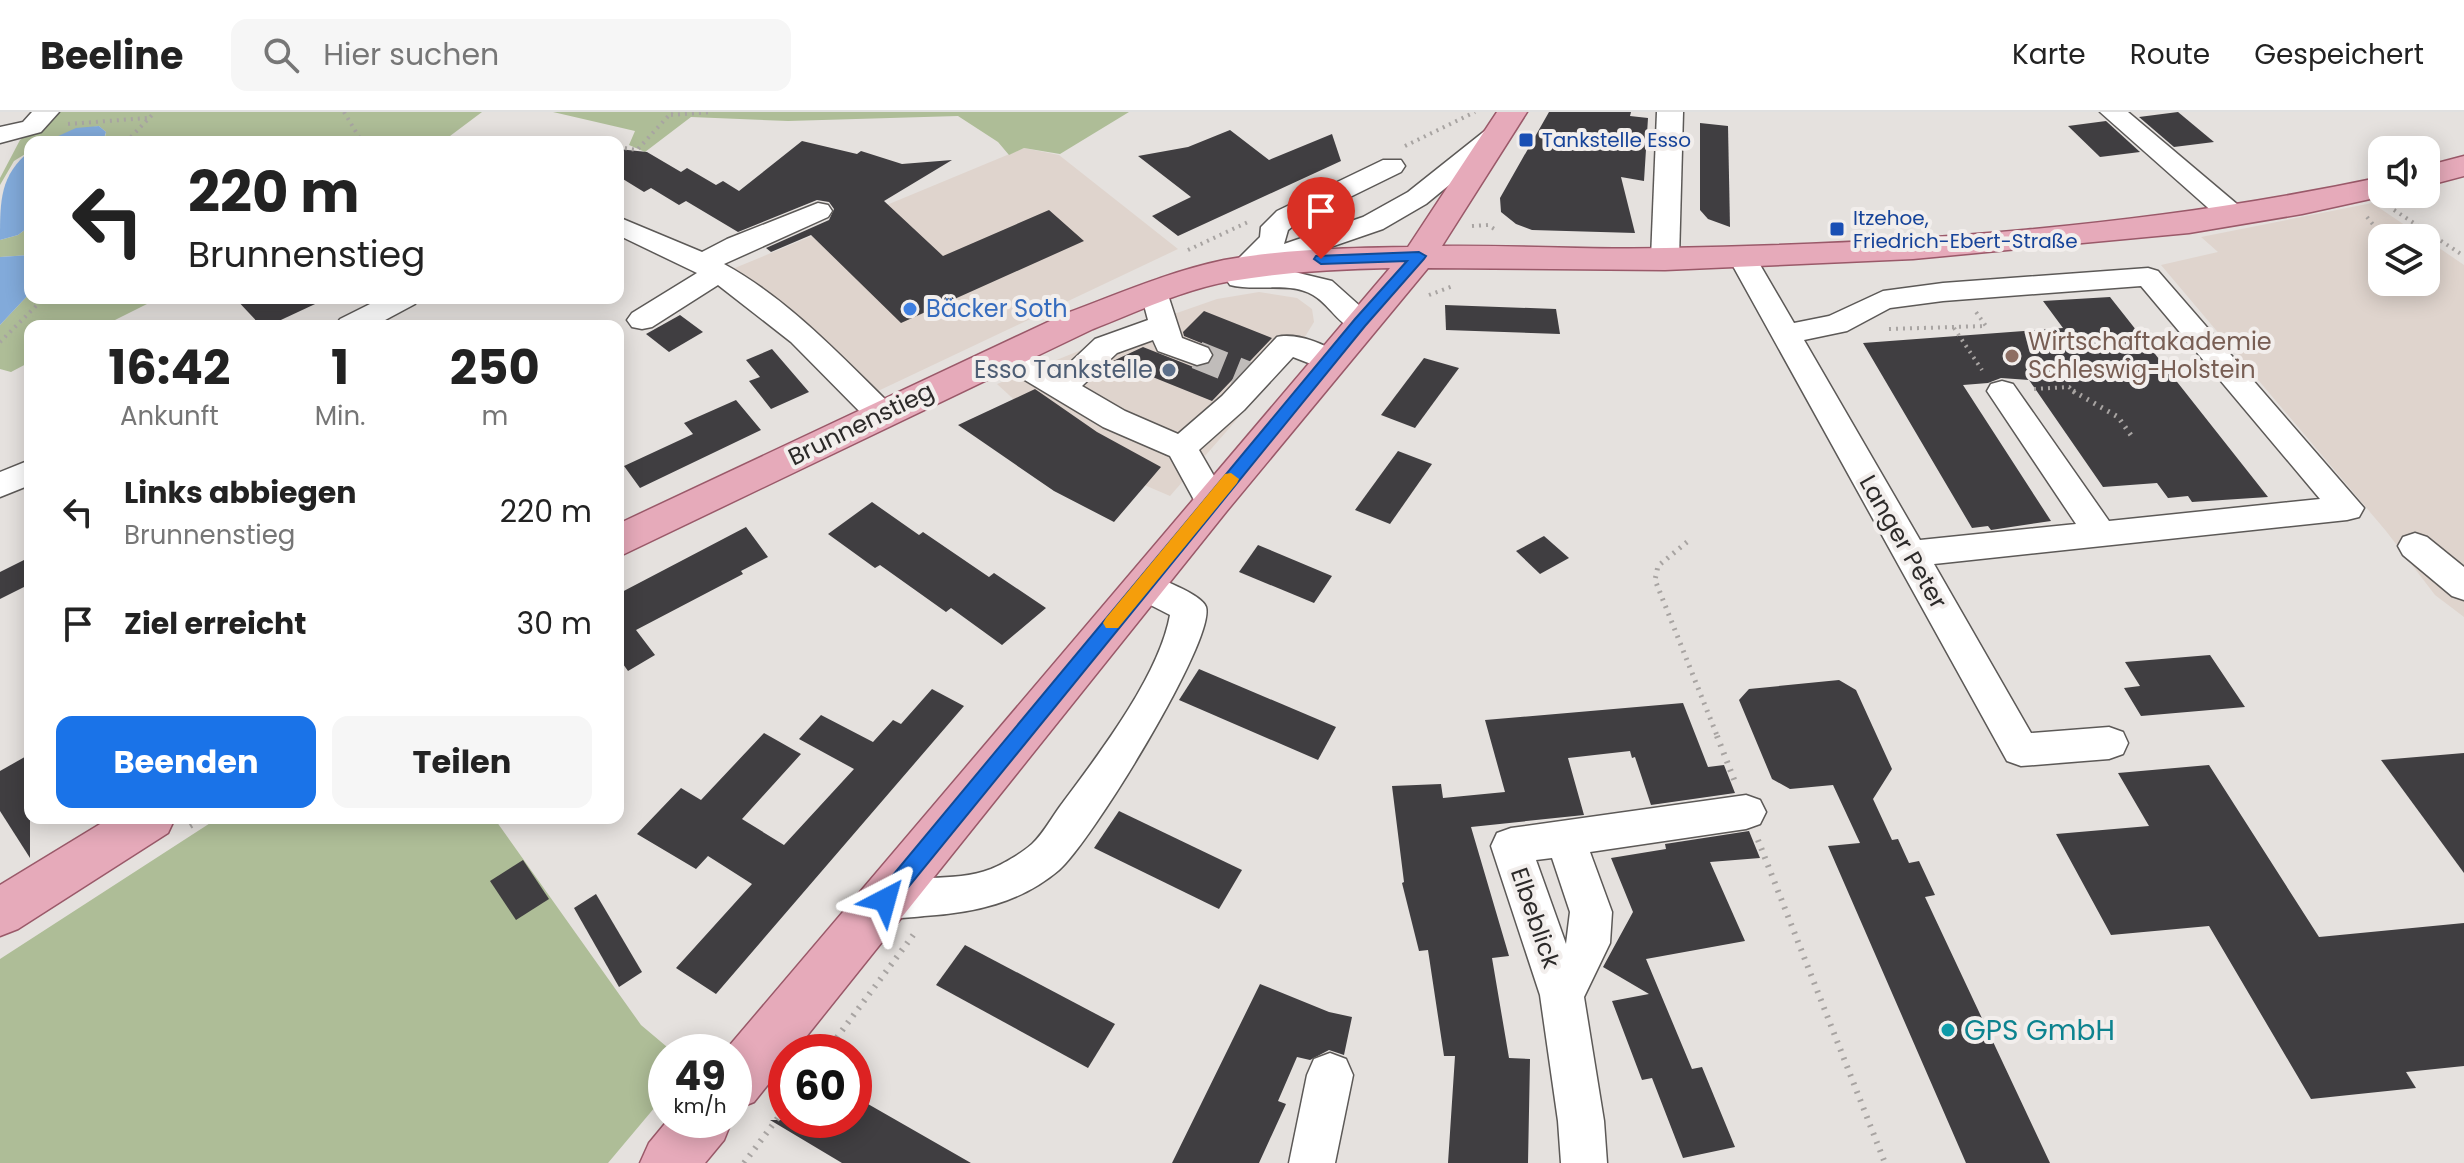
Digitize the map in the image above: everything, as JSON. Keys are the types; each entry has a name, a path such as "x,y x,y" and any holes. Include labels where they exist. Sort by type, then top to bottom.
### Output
{"main road":[{"path":"752,1061 1360,322 1419,256 1506,122"},
{"path":"2440,172 2464,166"},
{"path":"1419,256 1665,259 2001,242 2368,198"},
{"name":"Brunnenstieg","path":"624,539 1080,321 1160,308 1194,280 1244,268 1321,259 1419,256"},
{"path":"0,913 141,824"},
{"path":"669,1163 689,1138"}],"street":[{"path":"1665,259 1670,112"},
{"path":"2113,112 2234,216"},
{"path":"0,135 39,119"},
{"path":"1244,268 1373,223 1417,198 1506,122"},
{"path":"1244,268 1273,240 1275,227 1287,217 1392,166"},
{"path":"642,320 737,245 818,211"},
{"path":"624,228 710,268 748,292 800,334 881,414"},
{"name":"Langer Peter","path":"1742,257 2021,750 2109,743"},
{"path":"1786,334 1837,324 1883,300 1943,292 2148,277 2347,508 1911,554"},
{"path":"1194,280 1274,278 1314,284 1332,294 1360,322"},
{"path":"362,320 393,304"},
{"path":"1061,389 1106,346 1160,308 1169,344 1197,355"},
{"path":"1182,448 1288,344 1329,361"},
{"path":"1006,355 1114,419 1182,448 1212,502"},
{"path":"1992,380 2101,535"},
{"path":"0,485 24,475"},
{"path":"2415,546 2464,587"},
{"path":"885,900 967,895 1004,884 1047,856 1092,794 1159,690 1184,639 1189,609 1143,586"},
{"name":"Elbeblick","path":"1584,1163 1581,1121 1562,995 1583,959 1592,927 1591,912 1565,838 1746,812"},
{"path":"1312,1163 1330,1075"}],"path":[{"path":"131,136 155,112"},
{"path":"344,112 358,136"},
{"path":"624,148 637,150 671,114 713,112"},
{"path":"39,119 147,118"},
{"path":"2400,208 2464,256"},
{"path":"2369,218 2374,224"},
{"path":"0,342 38,304"},
{"path":"1880,330 1986,326 1982,321"},
{"path":"1954,328 1992,380 2069,387 2079,397 2118,417 2133,438"},
{"path":"1687,542 1658,566 1655,580 1885,1163"},
{"path":"744,1163 768,1131"}],"shaded area":[{"path":"1024,148 1059,155 1178,249 878,391 795,318 730,270"},
{"path":"2368,204 2368,208 2379,208 2403,224 2368,224 2368,296 2440,296 2440,249 2464,265 2464,617 2435,595 2386,531 2161,265 2218,252 2201,237"},
{"path":"1259,292 1297,298 1312,309 1314,322 1295,353 1170,496 1093,463 1048,431 997,384 1151,322 1217,299"}],"green space":[{"path":"55,112 482,112 450,136 105,136 106,132 99,126 61,136 25,136"},
{"path":"553,112 1129,112 1060,154 1024,148 1009,155 998,142 958,116 788,121 691,117 645,152 629,145 635,131"},
{"path":"24,137 24,155 14,161 0,185 0,178"},
{"path":"24,230 24,255 0,257 0,240"},
{"path":"24,299 24,304 147,304 115,320 24,320 24,365 11,372 0,369 0,325"},
{"path":"209,824 498,824 641,1025 652,1034 648,1034 648,1115 608,1163 0,1163 0,959"}],"water":[{"path":"99,126 106,132 105,136 58,136 76,128"},
{"path":"24,156 24,230 0,240 4,190 7,179"},
{"path":"24,255 24,299 0,325 0,257"}],"building":[{"path":"1549,112 1631,112 1630,116 1648,118 1644,181 1621,177 1635,233 1532,230 1516,224 1501,212 1500,198"},
{"path":"2178,112 2214,142 2174,147 2139,117"},
{"path":"2106,121 2140,152 2100,157 2068,126"},
{"path":"1700,123 1728,126 1730,227 1708,219 1700,210"},
{"path":"1230,130 1269,160 1332,134 1341,161 1178,236 1152,216 1191,197 1138,156 1188,147"},
{"path":"802,141 857,154 861,151 902,164 952,160 884,201 943,256 1049,210 1084,241 901,323 811,235 771,252 766,248 829,220 834,209 829,202 817,200 738,232 686,201 679,205 651,188 644,192 624,180 624,150 647,152 681,172 687,168 716,185 723,181 739,191"},
{"path":"2110,297 2268,497 2192,502 2188,496 2168,498 2157,483 2103,487 2029,380 2001,378 1988,383 1963,385 2051,521 1991,530 1988,526 1972,528 1863,343 2063,328 2043,301"},
{"path":"241,304 315,304 281,320 255,320"},
{"path":"1445,305 1556,309 1560,334 1446,330"},
{"path":"1204,311 1272,338 1212,401 1113,361 1143,347 1196,368 1209,365 1215,356 1211,347 1184,336 1183,332"},
{"path":"680,315 703,332 669,352 646,334"},
{"path":"772,349 809,392 771,409 749,381 760,377 746,360"},
{"path":"1424,358 1459,368 1415,428 1381,415"},
{"path":"1035,389 1097,432 1161,467 1114,522 1054,491 958,425"},
{"path":"736,400 761,430 640,488 624,466 693,434 684,423"},
{"path":"1398,451 1432,464 1390,524 1355,510"},
{"path":"872,502 919,535 923,532 989,577 994,573 1046,608 1002,645 951,608 946,612 880,565 875,568 828,534"},
{"path":"746,527 768,557 741,571 743,574 636,630 655,655 628,671 624,665 624,591"},
{"path":"1544,536 1569,558 1540,574 1516,551"},
{"path":"1258,545 1332,576 1314,603 1239,572"},
{"path":"24,560 24,587 0,599 0,572"},
{"path":"2210,655 2245,707 2141,716 2124,688 2140,686 2125,662"},
{"path":"1199,669 1336,727 1318,760 1179,700"},
{"name":"GPS GmbH","path":"1839,680 1856,690 1892,769 1873,799 1892,840 1898,839 1909,863 1919,861 1935,895 1925,897 2050,1163 1966,1163 1828,846 1860,843 1833,785 1790,789 1772,779 1739,700 1749,689"},
{"path":"932,689 964,706 716,994 676,968 752,884 708,856 696,869 637,834 681,788 701,800 764,733 801,754 742,819 784,845 854,769 799,739 821,715 873,742 893,720 901,724"},
{"path":"1683,703 1708,767 1724,765 1735,793 1651,805 1635,757 1632,758 1630,751 1568,758 1584,815 1471,827 1509,956 1492,958 1509,1058 1530,1059 1528,1163 1448,1163 1455,1056 1444,1056 1428,950 1419,951 1402,883 1392,786 1441,784 1443,798 1505,792 1485,720"},
{"path":"2464,753 2464,873 2381,760"},
{"path":"24,757 24,824 30,824 30,858 0,811 0,771"},
{"path":"2209,765 2319,937 2464,923 2464,1066 2406,1072 2416,1088 2311,1099 2209,926 2111,935 2056,834 2149,826 2118,773"},
{"path":"1119,811 1242,870 1219,909 1094,848"},
{"path":"1749,831 1760,858 1710,862 1745,941 1646,959 1692,1069 1702,1067 1735,1147 1683,1158 1652,1078 1642,1080 1612,1001 1649,994 1603,967 1633,912 1611,858 1666,849 1665,844"},
{"path":"523,860 549,899 516,920 490,881"},
{"path":"596,894 642,972 619,987 574,908"},
{"path":"965,945 1115,1024 1088,1068 936,985"},
{"path":"1260,984 1329,1012 1352,1017 1344,1055 1329,1050 1310,1060 1297,1057 1278,1101 1286,1104 1259,1163 1172,1163"},
{"path":"872,1106 971,1163 842,1163 800,1138 872,1138"}],"tunnel":[{"path":"1197,355 1249,376"}],"slow traffic":[{"path":"1112,623 1231,479"}],"place":[{"name":"Tankstelle Esso","path":"1526,140"},
{"name":"Itzehoe, Friedrich-Ebert-Straße","path":"1837,229"},
{"name":"Bäcker Soth","path":"910,309"},
{"name":"Wirtschaftakademie Schleswig-Holstein","path":"2012,356"},
{"name":"Esso Tankstelle","path":"1169,370"},
{"name":"GPS GmbH","path":"1948,1030"}],"route":[{"path":"885,900 1360,322 1419,256 1321,259"}]}
